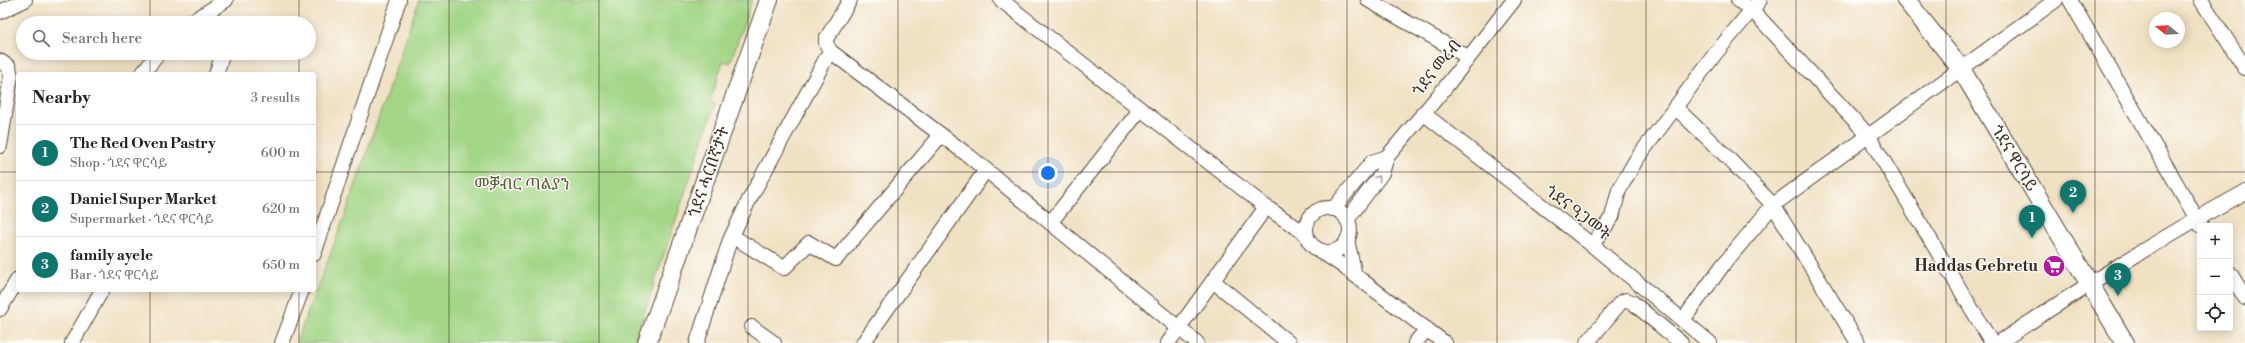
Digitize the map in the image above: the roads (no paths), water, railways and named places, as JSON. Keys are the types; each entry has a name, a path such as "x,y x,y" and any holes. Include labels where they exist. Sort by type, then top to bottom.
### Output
{"main road":[{"name":"ጎደና ሓርበኛታት","path":"647,343 769,0"},
{"name":"ጎደና ዋርሳይ","path":"1906,0 1961,69 2125,343"}],"street":[{"path":"0,12 25,0"},
{"path":"201,16 226,0"},
{"path":"316,248 399,0"},
{"path":"850,0 826,39 826,43 830,51 986,170 1197,343"},
{"path":"1001,0 1266,207 1306,234 1316,248 1355,275 1436,338"},
{"path":"1368,0 1468,57"},
{"name":"ጎደና መረብ","path":"1347,220 1382,173 1387,157 1514,0"},
{"path":"1738,0 1756,5 1868,135 1992,343"},
{"path":"1683,320 1724,265 1773,205 2056,0"},
{"path":"2070,0 2199,222"},
{"path":"2201,0 2245,68"},
{"path":"1592,245 1612,217 1624,179 1675,107 1756,5"},
{"path":"697,343 732,236 749,200 830,51"},
{"path":"144,72 153,60"},
{"path":"217,72 221,60"},
{"path":"0,61 9,67 12,76 0,146"},
{"path":"1675,107 1725,155 1773,205 1858,343"},
{"path":"1050,223 1140,110"},
{"name":"ጎደና ዓጋመት","path":"1423,113 1592,245 1710,343"},
{"path":"732,236 784,268 809,243 836,259 940,134"},
{"name":"ጎደና መረብ","path":"1334,209 1372,162 1387,157"},
{"path":"863,343 986,170"},
{"path":"1352,186 1364,196"},
{"path":"1998,343 2089,283 2199,222 2245,192"},
{"path":"1168,343 1266,207"},
{"path":"1306,234 1310,218 1320,210 1334,209 1343,214 1347,220 1350,233 1347,240 1337,250 1323,251 1316,248"},
{"path":"1282,218 1310,218"},
{"path":"1347,240 1355,275"},
{"path":"2233,278 2245,298"},
{"path":"1213,281 1289,343"},
{"path":"0,309 16,282"},
{"path":"72,343 101,292"},
{"path":"282,343 301,292"},
{"path":"1587,343 1620,303 1626,300 1632,302 1682,343"},
{"path":"752,327 774,343"},
{"path":"1415,343 1436,338"}],"place":[{"name":"Daniel Super Market","path":"2073,213"},
{"name":"The Red Oven Pastry","path":"2032,238"},
{"name":"Haddas Gebretu","path":"2054,266"},
{"name":"family ayele","path":"2118,296"}],"park label":[{"name":"መቓብር ጣልያን","path":"522,184"}]}
